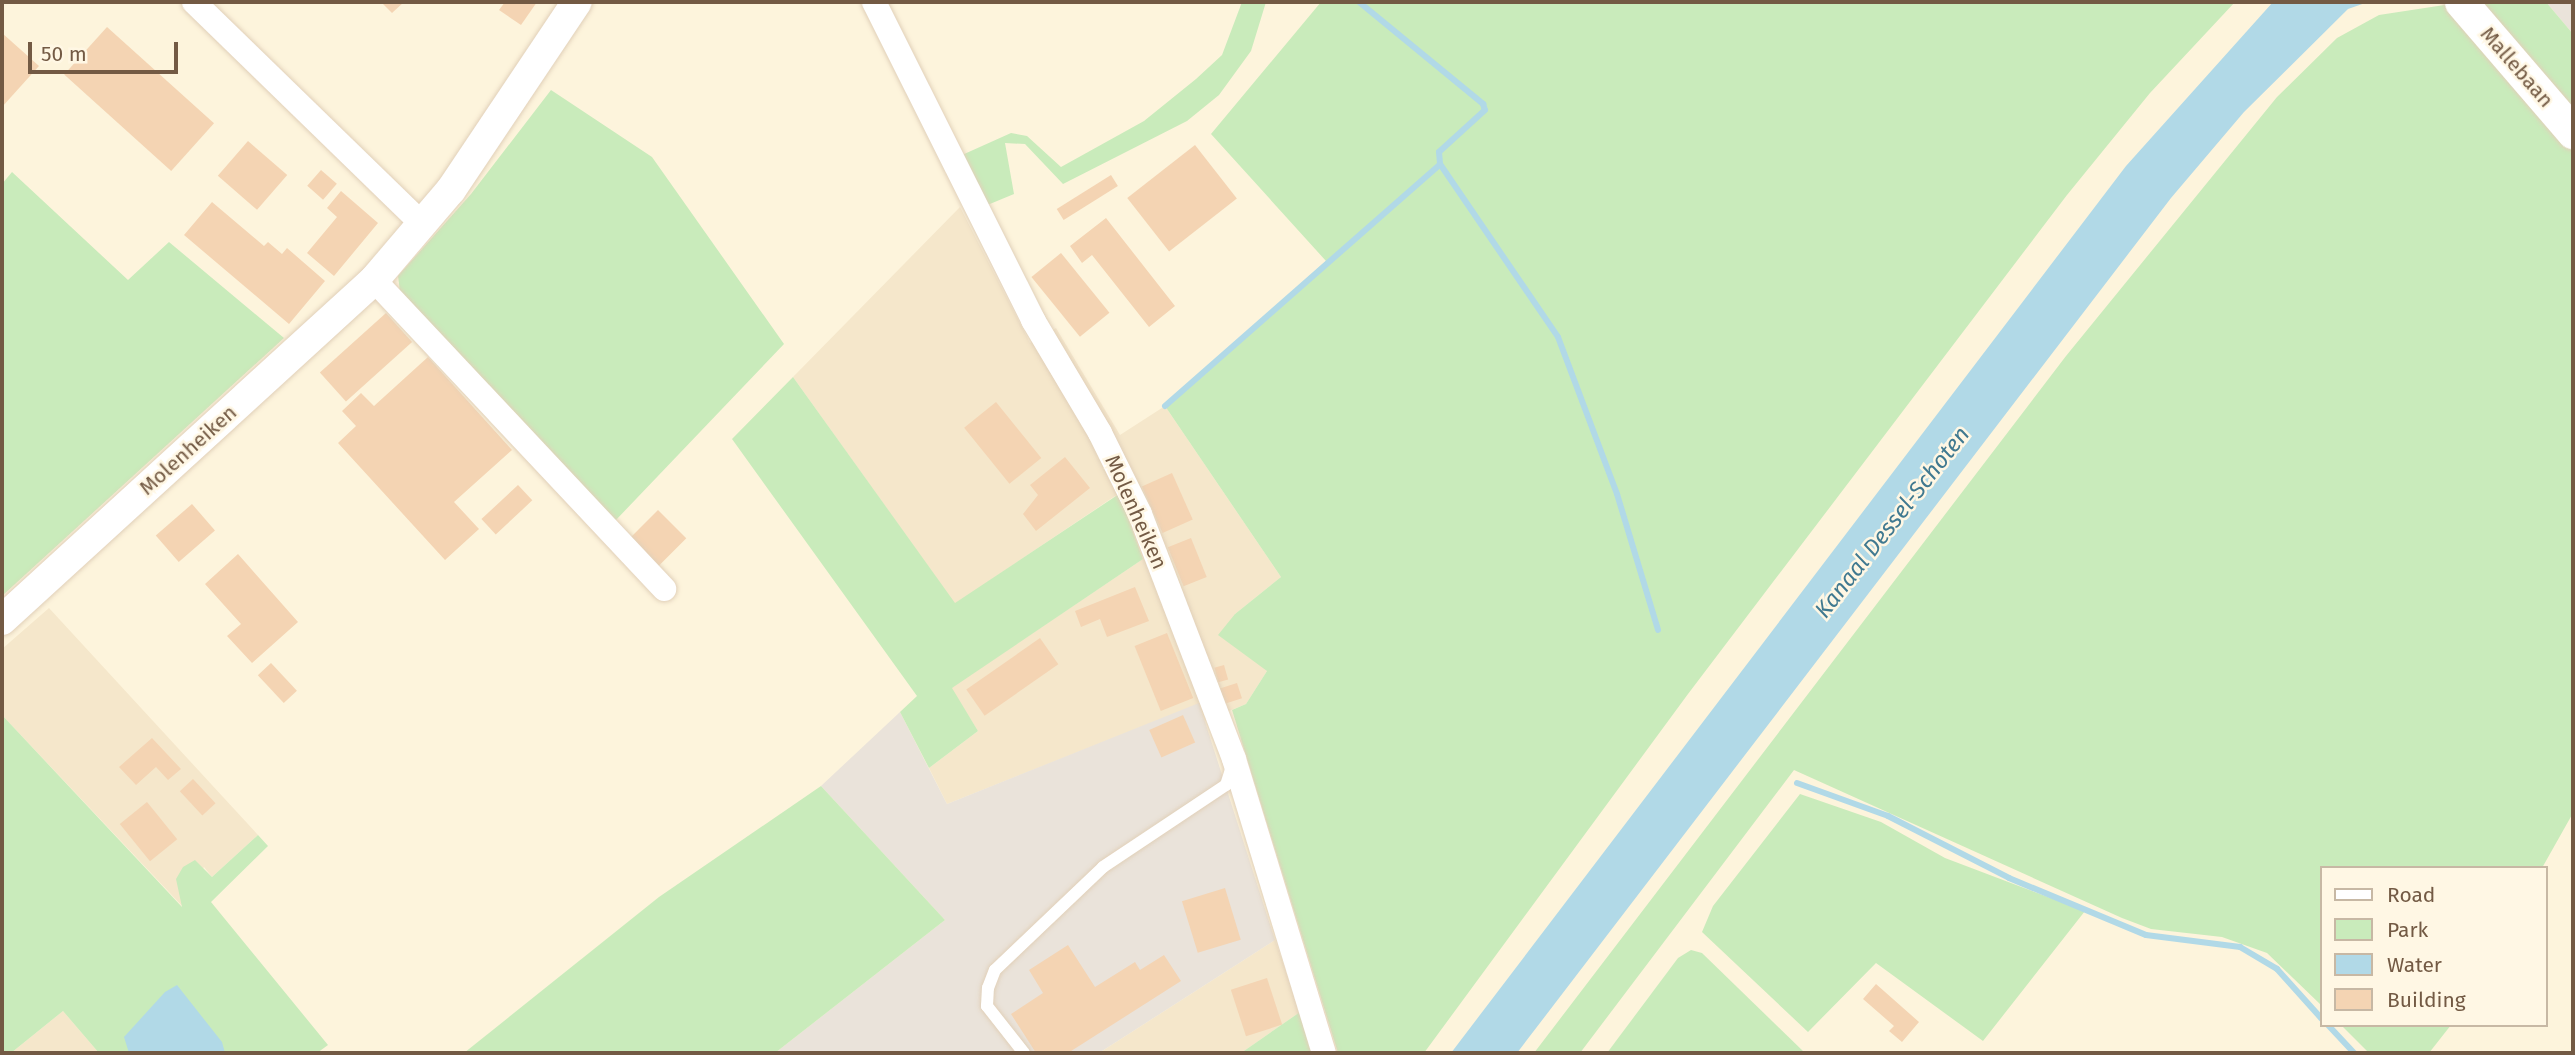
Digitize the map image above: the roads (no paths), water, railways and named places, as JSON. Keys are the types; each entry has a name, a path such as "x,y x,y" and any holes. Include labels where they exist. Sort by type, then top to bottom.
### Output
{"main road":[{"name":"Mallebaan","path":"2461,2 2573,132"}],"street":[{"path":"194,2 422,224"},
{"name":"Molenheiken","path":"2,620 374,280 491,136 577,2"},
{"name":"Molenheiken","path":"874,2 1033,320 1121,473 1234,759 1324,1053"},
{"path":"374,280 664,589"}],"lane":[{"path":"1024,1053 987,1006 988,988 995,970 1103,867 1226,785 1234,759"}],"water":[{"name":"Kanaal Dessel-Schoten","path":"2273,2 2368,2 2348,9 2244,112 2171,198 1517,1053 1451,1053 2126,166"},
{"path":"177,985 222,1042 225,1053 129,1053 124,1037 165,992"}],"waterway":[{"path":"1359,2 1483,104 1485,110 1439,152 1440,164 1558,337 1617,494 1658,630"},
{"path":"1165,406 1440,164"},
{"path":"1797,783 1888,816 2009,878 2146,935 2240,947 2277,969 2320,1017"},
{"path":"2330,1027 2354,1053"}]}
